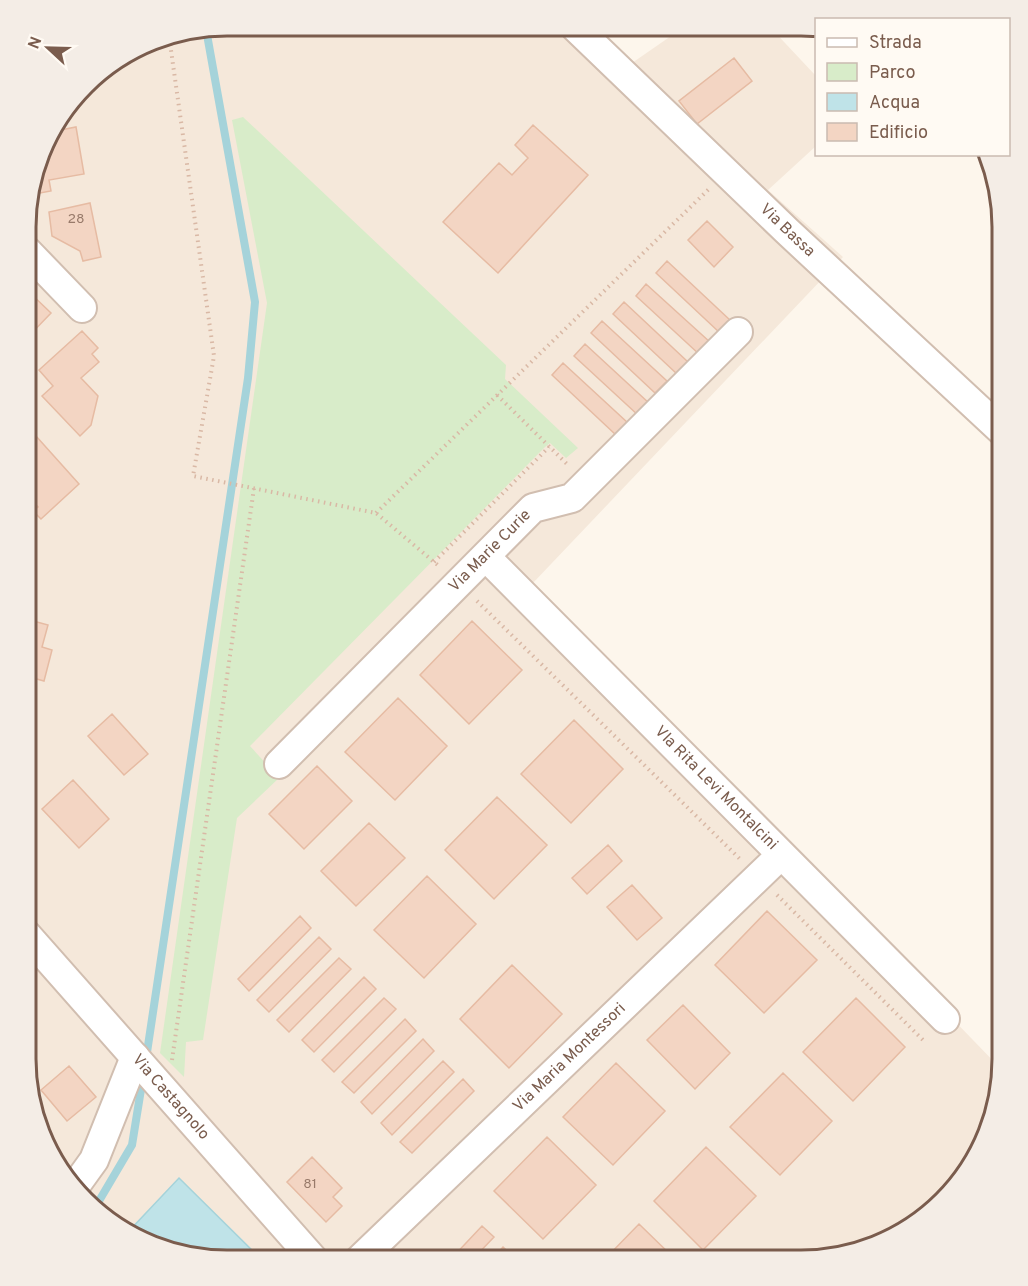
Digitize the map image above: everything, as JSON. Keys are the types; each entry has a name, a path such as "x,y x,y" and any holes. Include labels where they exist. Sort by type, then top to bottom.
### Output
{"street":[{"name":"Via Bassa","path":"584,36 992,423"},
{"path":"36,260 82,308"},
{"name":"Via Marie Curie","path":"279,764 534,508 572,498 738,332"},
{"name":"VIa Rita Levi Montalcini","path":"486,557 945,1019"},
{"name":"Via Maria Montessori","path":"369,1250 781,855"},
{"name":"Via Castagnolo","path":"36,945 305,1250"},
{"path":"80,1180 149,1072"}],"path":[{"path":"170,45 214,356 193,476 376,513 459,583 925,1042"},
{"path":"376,513 726,172"},
{"path":"497,395 586,483"},
{"path":"435,562 549,447"},
{"path":"149,1072 254,488"}],"shaded area":[{"path":"227,36 603,36 632,63 671,36 778,36 815,75 815,147 768,190 843,257 532,584 992,1060 988,1096 982,1120 960,1165 936,1194 896,1224 850,1243 813,1250 215,1250 166,1240 121,1218 92,1194 62,1154 43,1108 36,1059 36,227 38,202 51,154 68,121 101,83 132,62 166,46 202,38"}],"green space":[{"path":"243,117 506,365 505,379 578,448 566,458 550,443 545,447 250,746 279,778 237,818 203,1040 186,1042 184,1077 160,1053 267,303 232,120"}],"water":[{"path":"179,1178 252,1250 215,1250 190,1246 166,1240 134,1225"}],"building":[{"path":"734,58 752,81 697,124 679,101"},
{"path":"533,125 588,175 498,273 443,222 499,163 512,175 528,158 515,145"},
{"path":"76,127 84,174 49,180 51,191 40,193 51,154 63,130"},
{"path":"90,203 101,257 83,261 80,251 52,236 49,212"},
{"path":"707,221 733,247 714,267 688,240"},
{"path":"667,261 731,321 720,333 656,273"},
{"path":"646,284 711,343 700,355 636,296"},
{"path":"36,299 51,313 36,329"},
{"path":"624,302 688,362 677,374 613,314"},
{"path":"602,321 667,381 655,393 591,333"},
{"path":"82,331 98,348 92,354 99,362 81,378 98,396 91,425 80,436 42,396 53,386 39,370"},
{"path":"585,344 650,404 639,416 574,356"},
{"path":"563,363 628,423 616,435 552,375"},
{"path":"36,436 79,484 41,519 36,514 38,507 36,505"},
{"path":"472,621 522,670 469,724 420,675"},
{"path":"36,622 48,625 42,647 52,650 44,681 36,679"},
{"path":"398,698 447,746 395,800 345,752"},
{"path":"112,714 148,754 124,775 88,736"},
{"path":"574,720 623,769 571,823 521,774"},
{"path":"317,766 352,801 304,849 269,814"},
{"path":"73,780 109,819 79,848 42,809"},
{"path":"497,797 547,845 494,899 445,850"},
{"path":"369,823 405,858 356,906 321,871"},
{"path":"608,845 622,861 587,894 572,878"},
{"path":"427,876 476,924 424,978 374,930"},
{"path":"632,885 662,918 637,940 607,907"},
{"path":"767,911 817,960 764,1013 715,965"},
{"path":"300,916 311,928 249,991 238,979"},
{"path":"319,937 331,949 269,1012 257,1000"},
{"path":"339,958 351,969 289,1032 277,1020"},
{"path":"512,965 562,1014 509,1068 460,1019"},
{"path":"364,977 376,989 314,1052 302,1040"},
{"path":"384,998 396,1009 334,1072 322,1060"},
{"path":"856,998 905,1047 853,1101 803,1052"},
{"path":"683,1005 730,1053 695,1089 647,1040"},
{"path":"405,1019 416,1031 354,1093 342,1082"},
{"path":"423,1039 434,1051 372,1114 361,1102"},
{"path":"443,1061 454,1072 392,1135 381,1123"},
{"path":"616,1063 665,1111 613,1165 563,1117"},
{"path":"69,1066 96,1097 67,1121 41,1090"},
{"path":"783,1073 832,1121 780,1175 730,1127"},
{"path":"463,1079 474,1091 412,1153 400,1142"},
{"path":"547,1137 596,1185 543,1239 494,1191"},
{"path":"706,1147 756,1196 703,1250 654,1201"},
{"path":"312,1157 342,1188 333,1197 342,1206 326,1222 287,1182"},
{"path":"639,1224 666,1250 614,1250"},
{"path":"482,1226 494,1237 482,1250 459,1250"}],"waterway":[{"path":"146,1059 248,378 255,302 208,38"},
{"path":"99,1200 132,1145 143,1077"}]}
